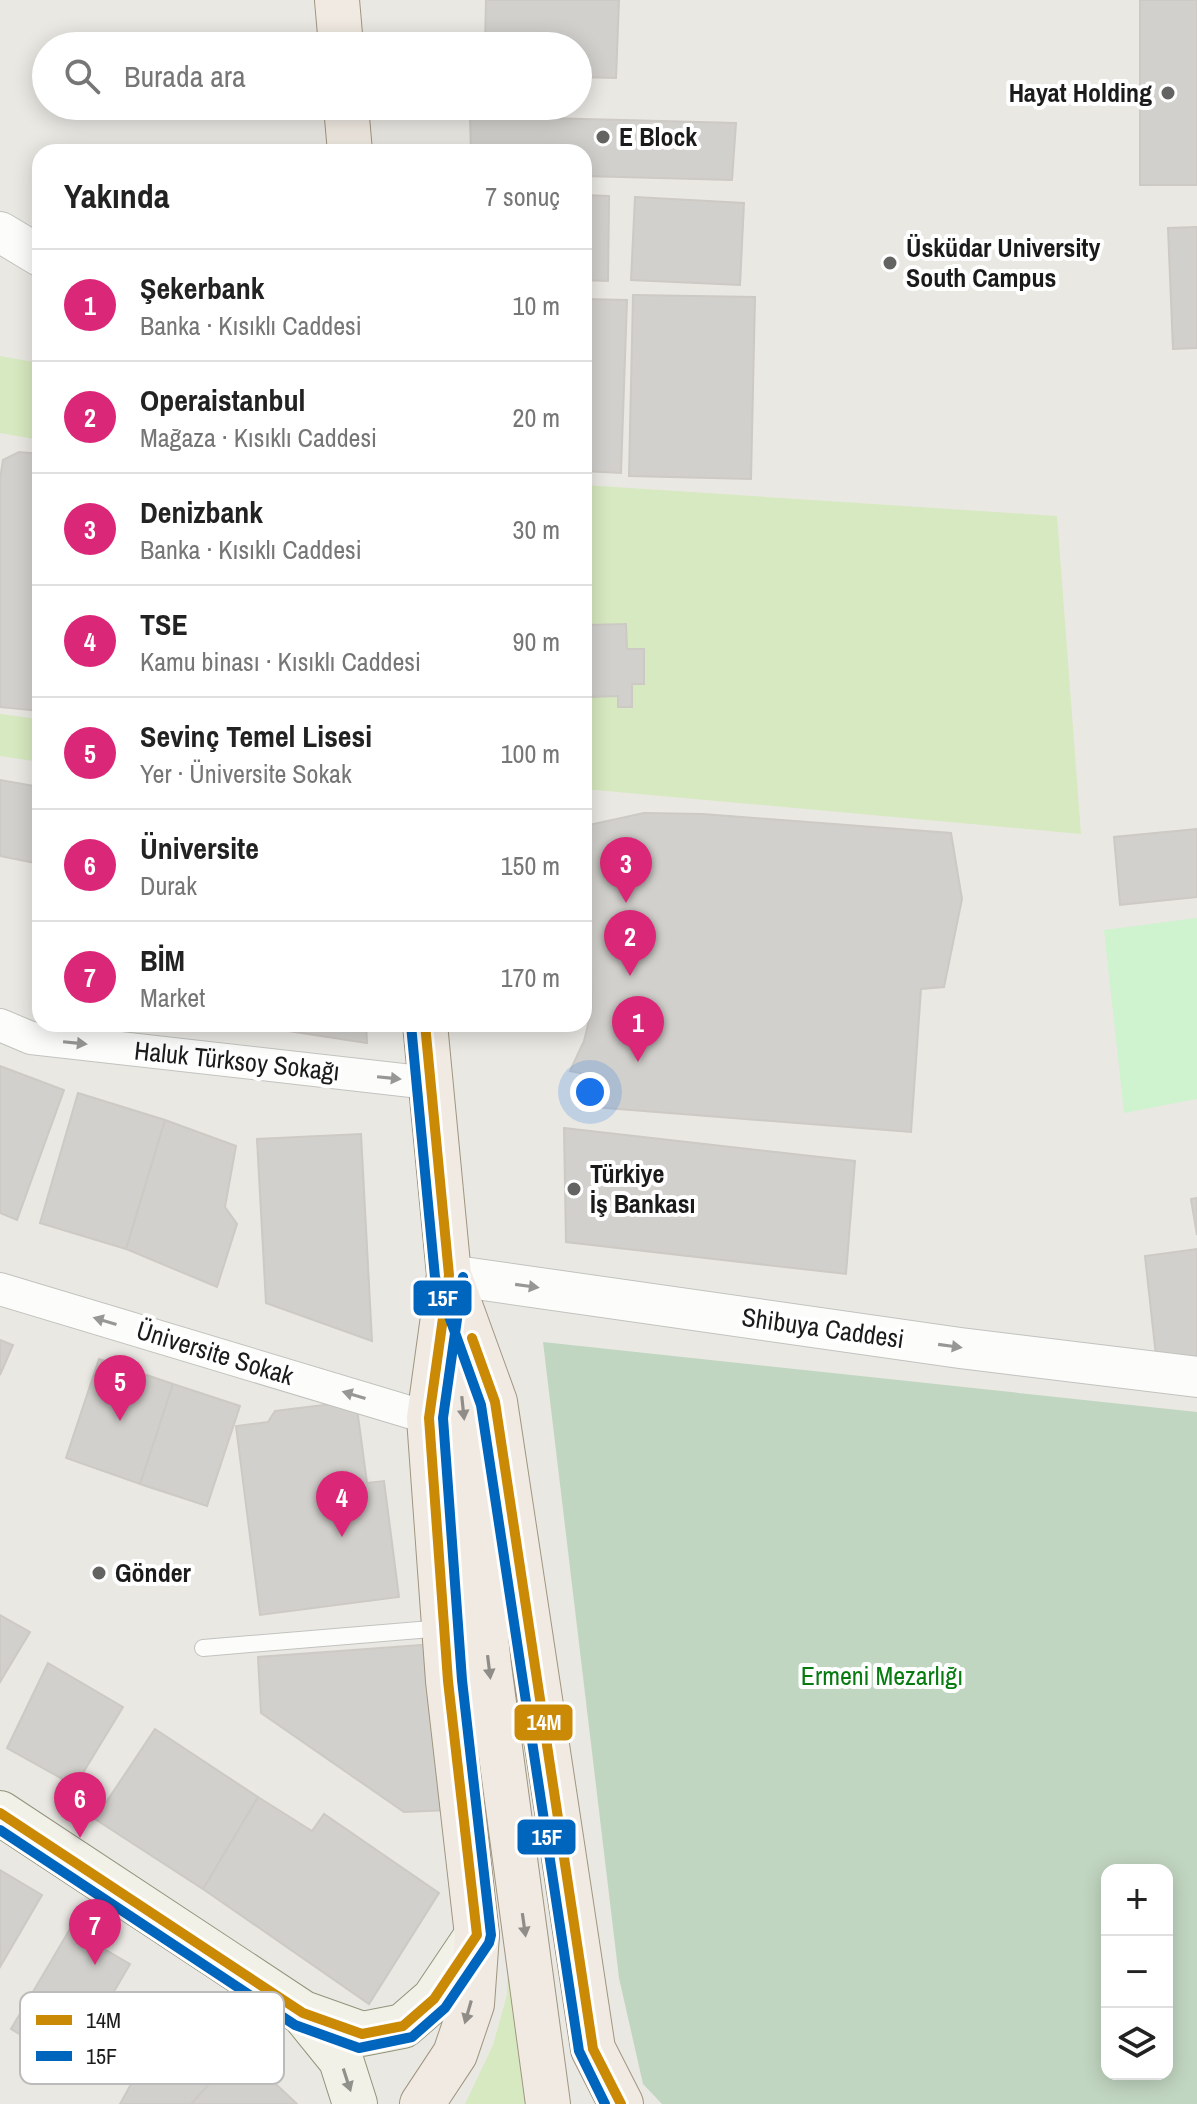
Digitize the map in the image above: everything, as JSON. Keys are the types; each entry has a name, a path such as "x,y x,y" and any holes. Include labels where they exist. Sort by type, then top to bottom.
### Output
{"main road":[{"path":"338,0 340,32"},
{"path":"347,120 349,144"},
{"path":"426,1032 489,1666 548,2104"},
{"path":"422,2104 455,2054 472,2004 477,1935 444,1628 429,1418 449,1275"},
{"path":"449,1275 495,1402 593,2049 621,2104"},
{"path":"0,1813 271,1992"},
{"path":"284,2000 303,2013 362,2034 403,2026 434,1999 477,1935"},
{"path":"303,2013 341,2060 355,2104"}],"street":[{"path":"0,232 32,251"},
{"name":"Haluk Türksoy Sokağı","path":"0,1025 31,1038 429,1083"},
{"name":"Shibuya Caddesi","path":"449,1275 960,1348 1197,1377"},
{"name":"Üniversite Sokak","path":"0,1289 429,1418"}],"lane":[{"path":"203,1648 444,1628"}],"green space":[{"path":"0,356 32,362 32,439 0,433"},
{"path":"592,486 1057,516 1081,834 592,790"},
{"path":"0,714 32,718 32,761 0,756"},
{"path":"1197,918 1197,1099 1124,1113 1104,930"},
{"name":"Ermeni Mezarlığı","path":"543,1342 1197,1412 1197,2104 662,2104 643,2084 619,1978"},
{"path":"510,1902 540,2104 465,2104 493,2045 507,1995"}],"building":[{"path":"486,0 619,0 616,78 592,77 592,32 485,32"},
{"name":"Hayat Holding","path":"1140,0 1197,0 1197,185 1140,185"},
{"name":"E Block","path":"470,120 736,123 732,180 592,176 592,144 471,144"},
{"path":"592,195 609,196 608,281 592,280"},
{"path":"635,197 744,203 740,285 631,280"},
{"path":"1197,227 1197,348 1173,349 1168,228"},
{"path":"633,295 755,297 751,479 629,476"},
{"path":"592,299 627,300 621,473 592,471"},
{"path":"19,452 32,453 32,710 0,707 0,479 3,460"},
{"path":"626,624 627,649 644,649 644,684 632,684 632,707 618,707 618,696 592,697 592,625"},
{"path":"0,780 32,786 32,862 0,856"},
{"path":"644,813 703,814 951,833 962,899 944,987 921,989 911,1132 581,1106 585,1074 570,1071 586,1032 592,1032 592,824"},
{"path":"1197,829 1197,897 1120,905 1114,837"},
{"path":"295,1032 366,1032 367,1043"},
{"path":"0,1066 64,1090 17,1220 0,1213"},
{"path":"78,1093 165,1120 126,1249 40,1223"},
{"path":"165,1120 236,1146 225,1207 237,1224 217,1287 126,1249"},
{"path":"564,1128 855,1161 846,1274 566,1242"},
{"path":"361,1134 372,1341 266,1303 257,1139"},
{"path":"1197,1198 1197,1235 1191,1199"},
{"path":"1197,1249 1197,1357 1156,1356 1145,1256"},
{"path":"0,1340 13,1345 0,1375"},
{"path":"99,1359 173,1384 140,1484 66,1458"},
{"path":"173,1384 240,1406 207,1506 140,1484"},
{"path":"356,1401 367,1483 384,1481 399,1597 260,1615 236,1426 268,1422 275,1411"},
{"path":"0,1615 30,1632 0,1682"},
{"path":"434,1644 449,1810 404,1812 261,1713 258,1657"},
{"path":"48,1663 123,1707 75,1786 7,1748"},
{"path":"155,1729 258,1797 203,1889 95,1819"},
{"path":"258,1797 312,1831 324,1814 439,1893 369,2004 203,1889"},
{"path":"0,1870 42,1895 0,1967"},
{"path":"70,1929 130,1964 114,1992 33,1992"},
{"path":"20,2014 20,2034 11,2029"},
{"path":"131,2084 209,2084 191,2104 120,2104"},
{"path":"209,2084 276,2084 297,2104 191,2104"}],"transit line":[{"name":"15F","path":"412,1032 435,1277 481,1405 579,2051 605,2104"},
{"name":"14M","path":"284,2000 303,2013 362,2034 403,2026 434,1999 477,1935 448,1681 429,1418 449,1275 426,1032"},
{"name":"15F","path":"284,2018 295,2025 359,2048 412,2037 445,2008 489,1943 491,1935 462,1680 443,1418 463,1277"},
{"name":"14M","path":"472,1338 495,1402 593,2049 621,2104"},
{"name":"14M","path":"0,1813 271,1992"},
{"name":"15F","path":"0,1830 245,1992"}],"place":[{"name":"Hayat Holding","path":"1168,93"},
{"name":"E Block","path":"603,137"},
{"name":"Üsküdar University South Campus","path":"890,263"},
{"name":"Denizbank","path":"626,903"},
{"name":"Operaistanbul","path":"630,976"},
{"name":"Şekerbank","path":"638,1062"},
{"name":"Türkiye İş Bankası","path":"574,1189"},
{"name":"Sevinç Temel Lisesi","path":"120,1421"},
{"name":"TSE","path":"342,1537"},
{"name":"Gönder","path":"99,1573"},
{"name":"Üniversite","path":"80,1838"},
{"name":"BİM","path":"95,1965"}]}
